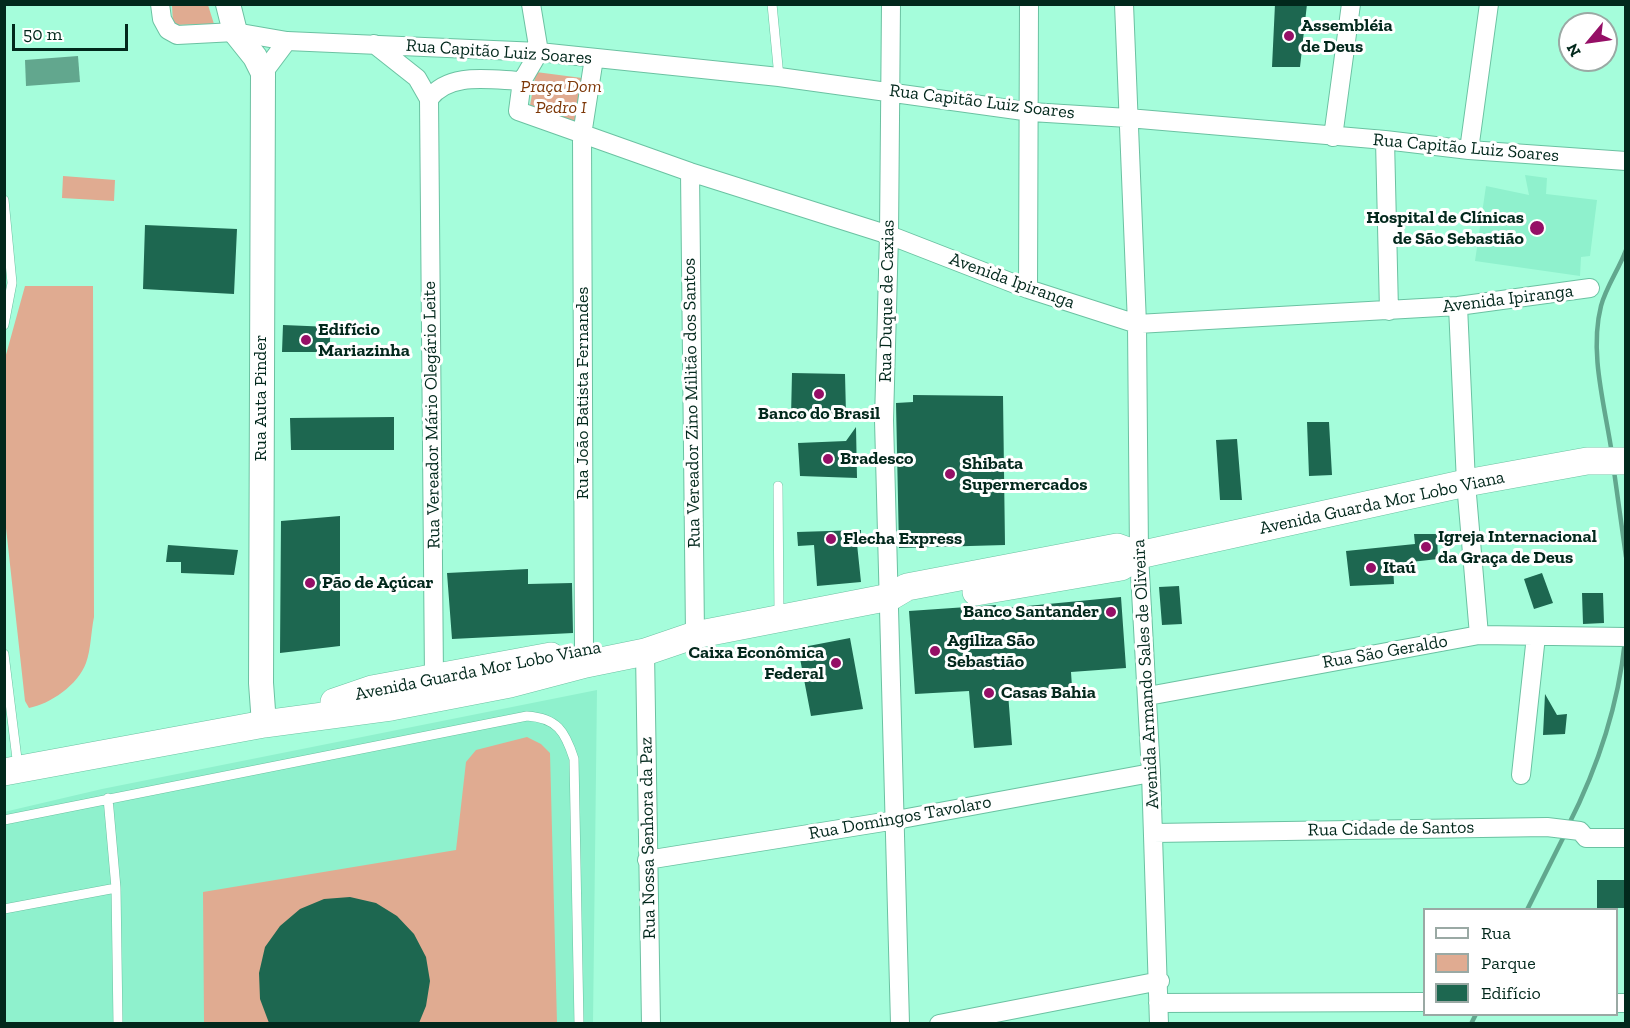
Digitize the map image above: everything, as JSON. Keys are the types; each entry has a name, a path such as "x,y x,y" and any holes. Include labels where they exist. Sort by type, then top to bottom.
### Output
{"main road":[{"path":"228,4 235,32 255,57 262,73"},
{"name":"Rua Auta Pinder","path":"262,73 261,683 264,724"},
{"path":"1587,460 1625,444"},
{"name":"Avenida Guarda Mor Lobo Viana","path":"12,771 264,724 391,707 510,684 586,664 645,652 694,635 779,617 890,597 909,604 1121,567 1139,555 1466,483 1587,460 1626,461"},
{"name":"Avenida Guarda Mor Lobo Viana","path":"264,724 372,689 645,637 694,635"}],"street":[{"name":"Rua Capitão Luiz Soares","path":"160,4 162,19 168,30 177,35 235,32 287,41 539,52 779,77 1031,112 1128,118 1385,140 1469,150 1626,161"},
{"path":"531,4 539,52"},
{"name":"Rua Duque de Caxias","path":"891,4 890,235 884,420 900,1023"},
{"path":"1028,289 1031,112 1029,4"},
{"name":"Avenida Armando Sales de Oliveira","path":"1124,4 1137,324 1139,555 1154,833 1160,981 1159,1023"},
{"path":"1333,137 1351,4"},
{"path":"1469,150 1489,4"},
{"path":"262,73 287,41"},
{"name":"Rua Capitão Luiz Soares","path":"375,44 417,78 429,99 442,84 457,80 522,81"},
{"name":"Avenida Ipiranga","path":"539,52 522,81 518,111 690,172 890,235 1028,289 1137,324 1458,306 1590,288"},
{"name":"Rua João Batista Fernandes","path":"584,650 582,135 594,58"},
{"name":"Rua Vereador Mário Olegário Leite","path":"429,99 434,678"},
{"path":"1385,140 1389,311"},
{"name":"Rua Vereador Zino Militão dos Santos","path":"690,172 694,635"},
{"path":"1458,306 1466,483 1479,635"},
{"name":"Rua São Geraldo","path":"1148,696 1479,635 1626,637"},
{"path":"1521,776 1536,636"},
{"name":"Rua Nossa Senhora da Paz","path":"645,652 651,1023"},
{"path":"391,707 423,694 434,678"},
{"name":"Rua Domingos Tavolaro","path":"647,860 896,820 1151,773"},
{"name":"Rua Cidade de Santos","path":"1154,833 1546,827 1580,831 1586,838 1626,838"},
{"path":"939,1023 1160,981"},
{"path":"1158,1003 1423,1002"}],"lane":[{"path":"772,4 779,77"},
{"path":"4,201 12,283 4,325"},
{"path":"778,486 779,617"},
{"path":"4,654 12,771"},
{"path":"4,820 527,716 544,717 559,727 574,759 579,1023"},
{"path":"108,798 116,888 118,1023"},
{"path":"4,909 116,888"}],"shaded area":[{"path":"78,56 80,82 26,86 25,60"},
{"name":"Hospital de Clínicas de São Sebastião","path":"1525,175 1547,178 1546,194 1597,200 1590,256 1581,257 1580,276 1475,261 1486,186 1529,195"},
{"path":"597,690 593,1023 5,1023 4,812 102,789"}],"green space":[{"path":"172,5 208,5 214,24 173,25"},
{"name":"Praça Dom Pedro I","path":"536,72 582,78 587,127 529,111"},
{"path":"63,176 115,180 114,201 62,198"},
{"path":"25,286 93,286 94,617 90,646 86,663 77,679 54,698 29,708 25,701 5,519 4,362"},
{"path":"527,737 541,744 550,753 557,1023 204,1023 203,892 456,850 466,762 476,750"}],"building":[{"name":"Assembléia de Deus","path":"1275,4 1307,4 1300,67 1272,67"},
{"path":"145,225 237,229 234,294 143,289"},
{"name":"Edifício Mariazinha","path":"283,325 331,327 329,352 282,352"},
{"name":"Banco do Brasil","path":"792,373 845,374 846,414 791,417"},
{"name":"Shibata Supermercados","path":"913,395 1003,396 1005,545 899,548 896,403 913,402"},
{"path":"394,417 394,450 291,450 290,418"},
{"path":"1307,422 1329,422 1332,475 1309,476"},
{"name":"Bradesco","path":"856,427 857,478 800,476 798,443 846,441"},
{"path":"1237,439 1242,500 1220,500 1216,440"},
{"name":"Pão de Açúcar","path":"340,516 340,646 280,653 281,521"},
{"path":"861,530 860,544 857,544 861,582 817,586 814,545 798,546 797,532"},
{"name":"Itaú","path":"1414,534 1437,534 1438,559 1393,564 1394,584 1350,586 1346,551 1415,544"},
{"path":"168,545 238,550 234,575 181,573 181,562 166,562"},
{"path":"528,569 528,584 572,583 573,633 452,639 447,573"},
{"path":"1542,573 1553,603 1534,609 1524,579"},
{"path":"1179,586 1182,624 1162,625 1159,587"},
{"path":"1582,593 1603,593 1604,623 1583,624"},
{"path":"1121,597 1126,668 1071,672 1072,687 1008,693 1012,745 974,748 969,691 915,694 909,611 996,605 996,609"},
{"path":"850,638 863,709 811,716 798,648"},
{"path":"1545,694 1557,715 1567,714 1565,734 1543,735"},
{"path":"1597,880 1626,880 1626,908 1597,908"},
{"path":"350,897 376,903 397,916 414,934 426,957 430,981 426,1006 419,1023 269,1023 260,999 259,973 265,947 280,926 300,909 324,899"}],"waterway":[{"path":"1612,454 1599,380 1598,324 1603,299 1626,250"},
{"path":"1614,471 1626,557"},
{"path":"1568,826 1589,781 1605,736 1612,713 1625,641"},
{"path":"1528,908 1565,834"},
{"path":"1471,1024 1475,1016"}],"place":[{"name":"Assembléia de Deus","path":"1289,36"},
{"name":"Hospital de Clínicas de São Sebastião","path":"1537,228"},
{"name":"Edifício Mariazinha","path":"306,340"},
{"name":"Banco do Brasil","path":"819,394"},
{"name":"Bradesco","path":"828,459"},
{"name":"Shibata Supermercados","path":"950,474"},
{"name":"Flecha Express","path":"831,539"},
{"name":"Igreja Internacional da Graça de Deus","path":"1426,547"},
{"name":"Itaú","path":"1371,568"},
{"name":"Pão de Açúcar","path":"310,583"},
{"name":"Banco Santander","path":"1111,612"},
{"name":"Agiliza São Sebastião","path":"935,651"},
{"name":"Caixa Econômica Federal","path":"836,663"},
{"name":"Casas Bahia","path":"989,693"}]}
